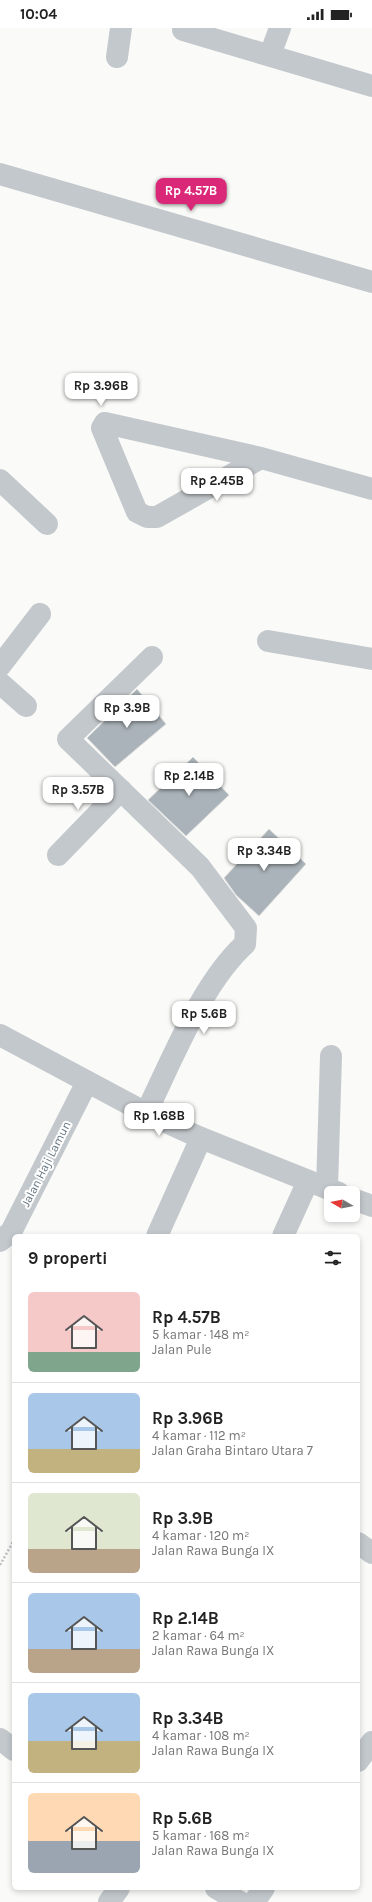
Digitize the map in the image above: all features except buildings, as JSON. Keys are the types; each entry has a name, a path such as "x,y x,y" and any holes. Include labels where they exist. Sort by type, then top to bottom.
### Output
{"street":[{"path":"116,57 121,28"},
{"path":"183,28 183,30 372,86"},
{"path":"270,55 280,28"},
{"path":"0,174 372,282"},
{"path":"261,458 156,517 147,518 136,512 102,428 104,424 261,458 372,489"},
{"path":"0,480 47,524"},
{"path":"0,666 40,614"},
{"path":"268,641 372,659"},
{"path":"146,1113 203,998 235,952 245,944 246,928 200,867 68,739 152,657"},
{"path":"0,684 26,706"},
{"path":"58,855 121,790"},
{"path":"0,1035 146,1113 201,1138 324,1187"},
{"path":"325,1186 331,1056"},
{"name":"Jalan Haji Lamun","path":"0,1241 11,1232 87,1082"},
{"path":"158,1234 201,1138"},
{"path":"285,1234 324,1188"},
{"path":"360,1201 372,1206"},
{"path":"360,1544 372,1553"},
{"path":"0,1739 12,1748"},
{"path":"360,1758 372,1742"},
{"path":"109,1902 118,1890"},
{"path":"219,1890 240,1902"},
{"path":"254,1902 263,1890"}],"path":[{"path":"0,1565 12,1544"}]}
